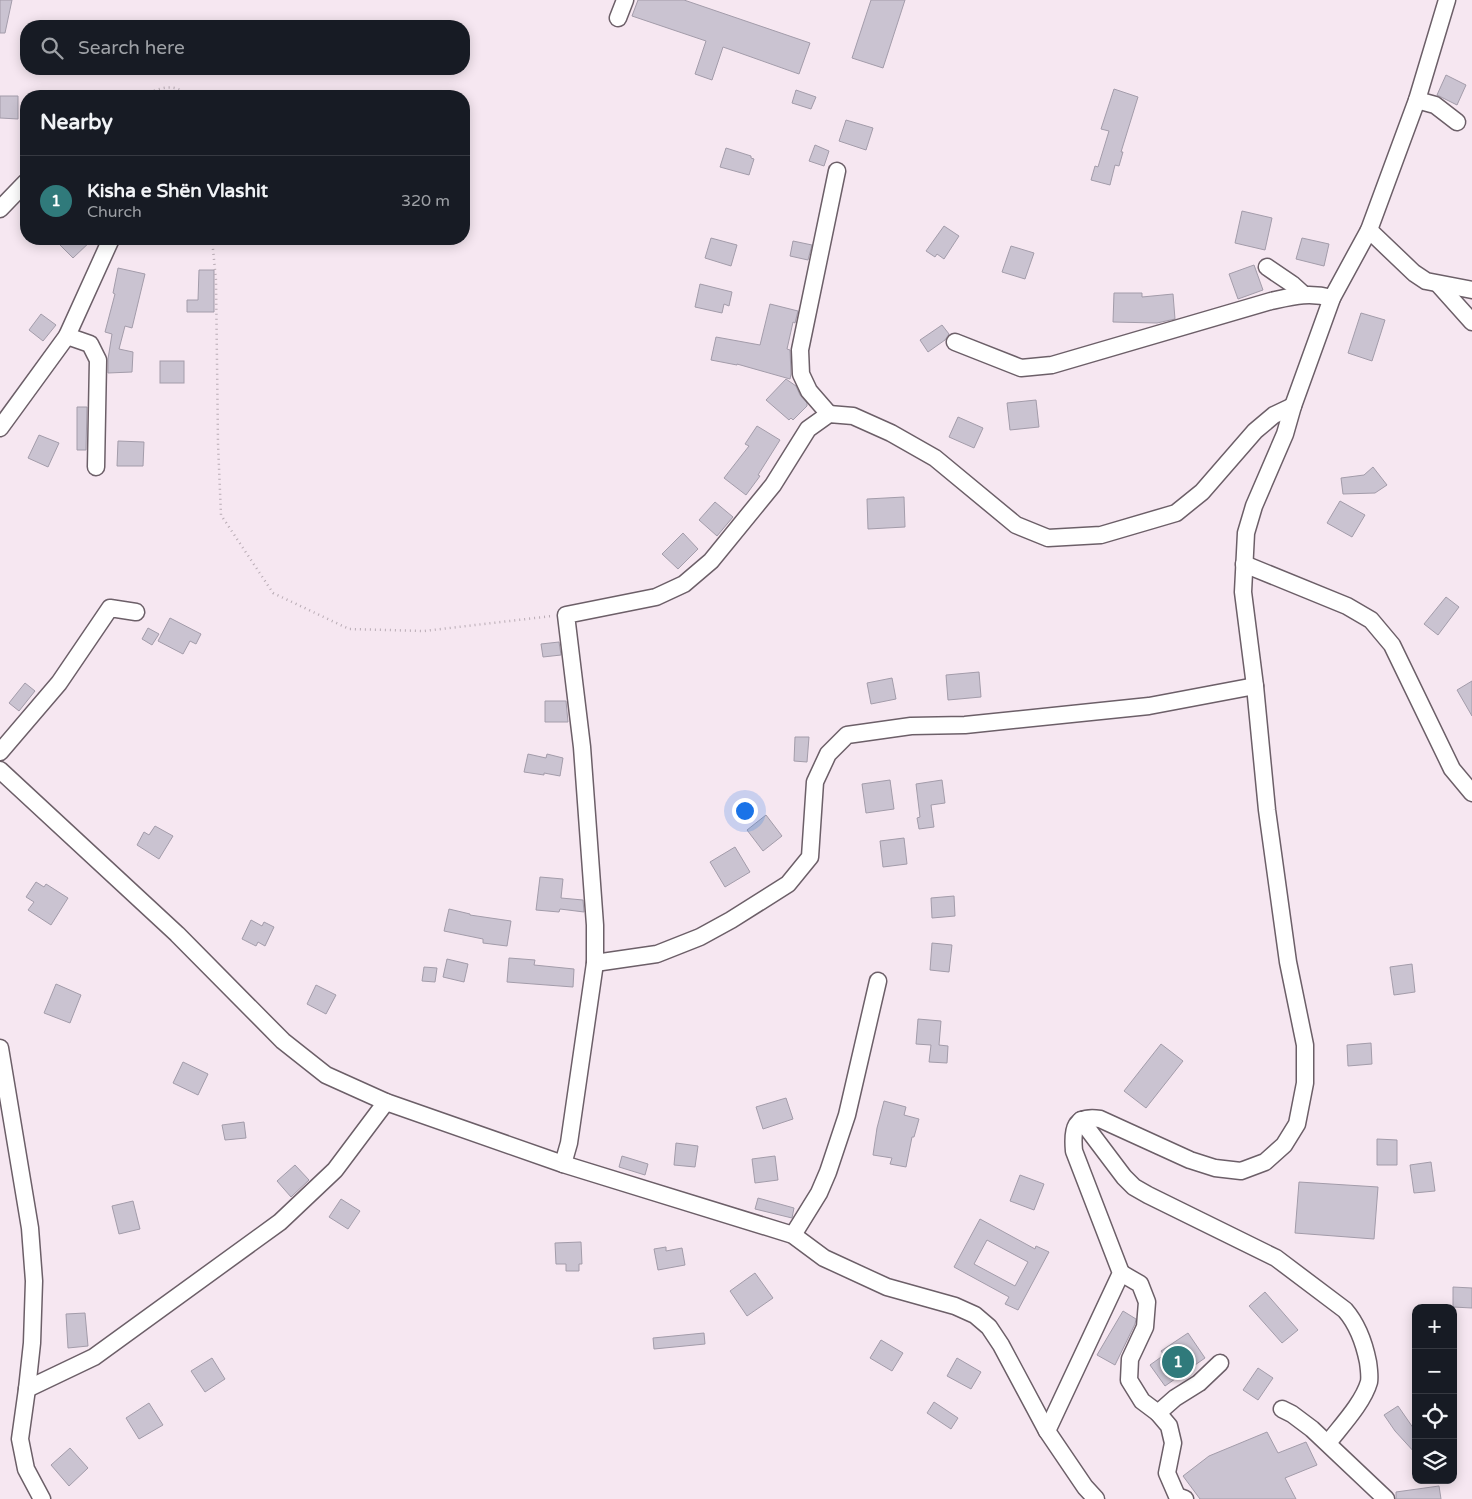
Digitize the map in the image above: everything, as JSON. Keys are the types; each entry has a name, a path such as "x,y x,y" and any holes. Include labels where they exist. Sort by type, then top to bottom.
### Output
{"street":[{"path":"618,18 624,0"},
{"path":"1185,1499 1177,1496 1167,1473 1173,1443 1169,1426 1158,1413 1142,1401 1129,1380 1130,1359 1145,1327 1147,1302 1140,1284 1121,1274 1074,1151 1072,1136 1081,1120 1090,1118 1100,1119 1190,1160 1214,1168 1241,1171 1265,1162 1284,1145 1297,1124 1305,1083 1305,1045 1288,962 1270,829 1243,592 1246,533 1254,506 1285,434 1293,406 1332,298 1369,230 1417,100 1447,0"},
{"path":"1417,100 1434,105 1457,122"},
{"path":"829,414 809,392 801,374 800,350 837,171"},
{"path":"0,208 20,188"},
{"path":"1369,230 1414,273 1426,281 1472,290"},
{"path":"0,428 66,336 108,245"},
{"path":"1267,267 1303,294"},
{"path":"1438,284 1472,322"},
{"path":"955,342 1020,368 1052,365 1271,301 1303,294 1319,294 1332,298"},
{"path":"66,336 90,344 98,360 96,467"},
{"path":"563,1164 569,1143 595,963 595,925 582,747 566,615 656,596 684,584 711,561 773,485 808,429 829,414 852,416 891,433 935,458 1016,525 1048,538 1101,534 1176,513 1202,492 1256,431 1274,415 1293,406"},
{"path":"1244,564 1347,606 1371,620 1392,646 1452,769 1472,793"},
{"path":"0,752 60,683 110,608 136,612"},
{"path":"595,963 657,954 700,938 788,884 810,857 815,782 828,754 847,735 911,726 965,725 1149,706 1255,686"},
{"path":"0,770 177,934 283,1041 326,1075 386,1102 563,1164 792,1235 824,1258 887,1287 955,1306 975,1315 990,1327 1002,1345 1047,1431 1085,1487 1096,1499"},
{"path":"792,1235 819,1193 828,1172 847,1115 878,981"},
{"path":"0,1048 31,1236 34,1281 32,1343 20,1439 26,1468 42,1499"},
{"path":"27,1389 94,1357 280,1222 335,1170 386,1102"},
{"path":"1081,1120 1124,1177 1134,1187 1276,1258 1345,1310 1352,1318 1358,1328 1365,1348 1369,1382 1356,1408 1328,1443"},
{"path":"1047,1431 1121,1274"},
{"path":"1158,1413 1175,1398 1199,1383 1220,1363"},
{"path":"1282,1409 1292,1414 1328,1443 1386,1499"}],"path":[{"path":"156,90 164,87 183,90"},
{"path":"213,245 216,280 221,515 273,593 350,629 424,631 566,615"}],"building":[{"path":"0,0 12,0 5,33 0,33"},
{"path":"638,0 684,0 810,43 799,74 723,47 712,80 695,74 706,41 632,16"},
{"path":"871,0 905,0 883,68 852,58"},
{"path":"1446,75 1466,85 1457,105 1437,95"},
{"path":"1114,89 1138,97 1121,152 1123,152 1119,166 1115,165 1110,185 1091,180 1095,166 1098,167 1109,131 1101,129"},
{"path":"796,90 816,97 811,109 792,103"},
{"path":"0,96 18,96 18,119 0,118"},
{"path":"846,120 873,128 866,150 839,141"},
{"path":"815,145 829,151 824,166 809,161"},
{"path":"726,148 751,156 754,159 749,175 720,167"},
{"path":"1242,211 1272,218 1265,250 1235,243"},
{"path":"944,226 959,236 944,259 937,254 935,257 926,251"},
{"path":"711,238 737,245 731,266 705,258"},
{"path":"1302,238 1329,244 1324,266 1296,259"},
{"path":"793,241 812,245 808,260 790,256"},
{"path":"60,245 87,245 73,258"},
{"path":"1011,246 1034,253 1025,279 1002,272"},
{"path":"1254,265 1263,290 1238,299 1229,274"},
{"path":"118,268 145,274 132,328 125,326 119,349 133,352 132,372 108,373 112,334 105,332 115,294 113,293"},
{"path":"199,270 214,270 214,312 187,312 187,300 198,300"},
{"path":"700,284 732,292 729,306 724,304 722,313 695,307"},
{"path":"1114,293 1142,293 1142,297 1173,294 1175,319 1157,323 1113,322"},
{"path":"770,304 798,311 795,323 793,322 787,349 790,350 790,379 737,364 711,360 716,337 760,345"},
{"path":"1361,313 1385,320 1372,361 1348,353"},
{"path":"41,314 56,325 43,341 29,330"},
{"path":"942,325 949,334 945,340 928,352 920,340"},
{"path":"160,361 184,361 184,383 160,383"},
{"path":"786,379 796,386 800,395 807,403 807,406 793,420 791,418 789,420 766,400"},
{"path":"1036,400 1039,427 1010,430 1007,403"},
{"path":"77,407 87,407 86,450 77,450"},
{"path":"958,417 983,428 974,448 949,437"},
{"path":"757,426 780,440 758,475 760,476 746,495 724,478 749,446 745,444"},
{"path":"39,435 59,443 48,467 28,458"},
{"path":"118,441 144,442 143,466 117,466"},
{"path":"1373,467 1387,485 1375,493 1343,494 1341,478 1364,475"},
{"path":"904,497 905,527 868,529 867,499"},
{"path":"1340,501 1365,515 1352,537 1327,523"},
{"path":"715,502 733,517 717,536 699,520"},
{"path":"683,533 698,549 678,569 662,554"},
{"path":"1446,597 1459,607 1438,635 1424,624"},
{"path":"170,618 201,634 196,644 190,641 183,654 158,641"},
{"path":"148,628 159,634 152,645 142,639"},
{"path":"559,642 561,655 543,657 541,644"},
{"path":"979,672 981,697 948,700 946,675"},
{"path":"892,678 896,699 871,704 867,683"},
{"path":"1472,681 1472,716 1457,690"},
{"path":"25,683 35,691 19,711 9,703"},
{"path":"545,701 566,701 568,722 545,722"},
{"path":"795,737 809,737 807,762 794,761"},
{"path":"528,754 546,758 547,754 563,758 560,776 524,772"},
{"path":"890,780 894,809 866,813 862,784"},
{"path":"942,780 945,803 931,805 934,827 919,829 917,818 920,817 916,784"},
{"path":"766,815 782,836 763,851 747,830"},
{"path":"155,826 173,836 159,859 137,845 144,832 149,835"},
{"path":"904,838 907,864 883,867 880,841"},
{"path":"735,847 750,872 725,887 710,862"},
{"path":"540,877 563,879 561,898 583,900 584,912 560,909 559,912 536,910"},
{"path":"36,882 44,887 46,884 68,898 51,925 28,910 34,902 26,897"},
{"path":"954,896 955,916 932,918 931,898"},
{"path":"449,909 470,915 511,921 507,946 483,943 483,939 444,931"},
{"path":"251,920 262,926 264,922 274,927 265,946 258,942 256,946 242,939"},
{"path":"932,943 952,945 949,972 930,970"},
{"path":"509,958 535,960 534,965 574,969 573,987 507,982"},
{"path":"447,959 468,964 464,982 443,977"},
{"path":"1412,964 1415,992 1394,995 1390,967"},
{"path":"424,967 437,968 435,982 422,981"},
{"path":"56,984 81,995 70,1023 44,1013"},
{"path":"316,985 336,995 326,1014 307,1004"},
{"path":"918,1019 941,1021 939,1045 948,1046 947,1063 929,1062 931,1045 916,1044"},
{"path":"1371,1043 1372,1064 1348,1066 1347,1045"},
{"path":"1161,1044 1183,1061 1146,1108 1124,1091"},
{"path":"183,1062 208,1074 198,1095 173,1083"},
{"path":"786,1098 793,1119 763,1129 756,1107"},
{"path":"884,1101 906,1107 904,1115 919,1119 914,1137 912,1137 906,1167 890,1164 892,1158 873,1155"},
{"path":"244,1122 246,1138 225,1140 222,1125"},
{"path":"1377,1139 1397,1140 1397,1165 1377,1165"},
{"path":"676,1143 698,1146 695,1167 674,1165"},
{"path":"622,1156 648,1164 645,1175 619,1167"},
{"path":"775,1156 778,1180 755,1183 752,1159"},
{"path":"1431,1162 1435,1191 1414,1193 1410,1165"},
{"path":"295,1165 309,1180 291,1197 277,1181"},
{"path":"1020,1175 1044,1184 1034,1210 1010,1201"},
{"path":"1299,1182 1378,1187 1374,1239 1295,1233"},
{"path":"758,1198 794,1208 792,1218 755,1209"},
{"path":"341,1199 360,1211 348,1229 329,1217"},
{"path":"133,1201 140,1229 119,1234 112,1206"},
{"path":"980,1219 1035,1249 1036,1246 1049,1252 1018,1310 1005,1304 1009,1297 954,1267","holes":["987,1240 1028,1262 1015,1286 974,1264"]},
{"path":"581,1242 582,1264 579,1264 579,1271 566,1271 566,1264 556,1264 555,1243"},
{"path":"666,1247 666,1251 682,1248 685,1265 658,1270 654,1249"},
{"path":"755,1273 773,1298 747,1316 730,1291"},
{"path":"1453,1287 1472,1288 1472,1308 1457,1307 1457,1304 1453,1304"},
{"path":"1265,1292 1298,1330 1282,1343 1249,1306"},
{"path":"1123,1311 1136,1319 1115,1365 1097,1355"},
{"path":"85,1313 88,1346 68,1348 66,1314"},
{"path":"704,1333 705,1344 654,1349 653,1338"},
{"path":"1188,1333 1205,1358 1165,1386 1150,1365 1164,1355 1161,1351"},
{"path":"881,1340 903,1353 892,1371 870,1358"},
{"path":"212,1358 225,1379 205,1392 191,1371"},
{"path":"957,1358 981,1372 971,1389 947,1376"},
{"path":"1258,1368 1273,1378 1258,1400 1243,1390"},
{"path":"934,1402 958,1418 951,1429 927,1413"},
{"path":"149,1403 163,1425 139,1439 126,1418"},
{"path":"1398,1406 1412,1426 1412,1450 1395,1431 1384,1415"},
{"path":"1267,1432 1278,1453 1306,1442 1317,1465 1285,1478 1296,1499 1200,1499 1183,1476 1209,1456"},
{"path":"70,1448 88,1468 69,1486 51,1465"},
{"path":"1439,1486 1441,1499 1396,1499 1396,1492"}],"place":[{"name":"Kisha e Shën Vlashit","path":"1178,1362"}]}
